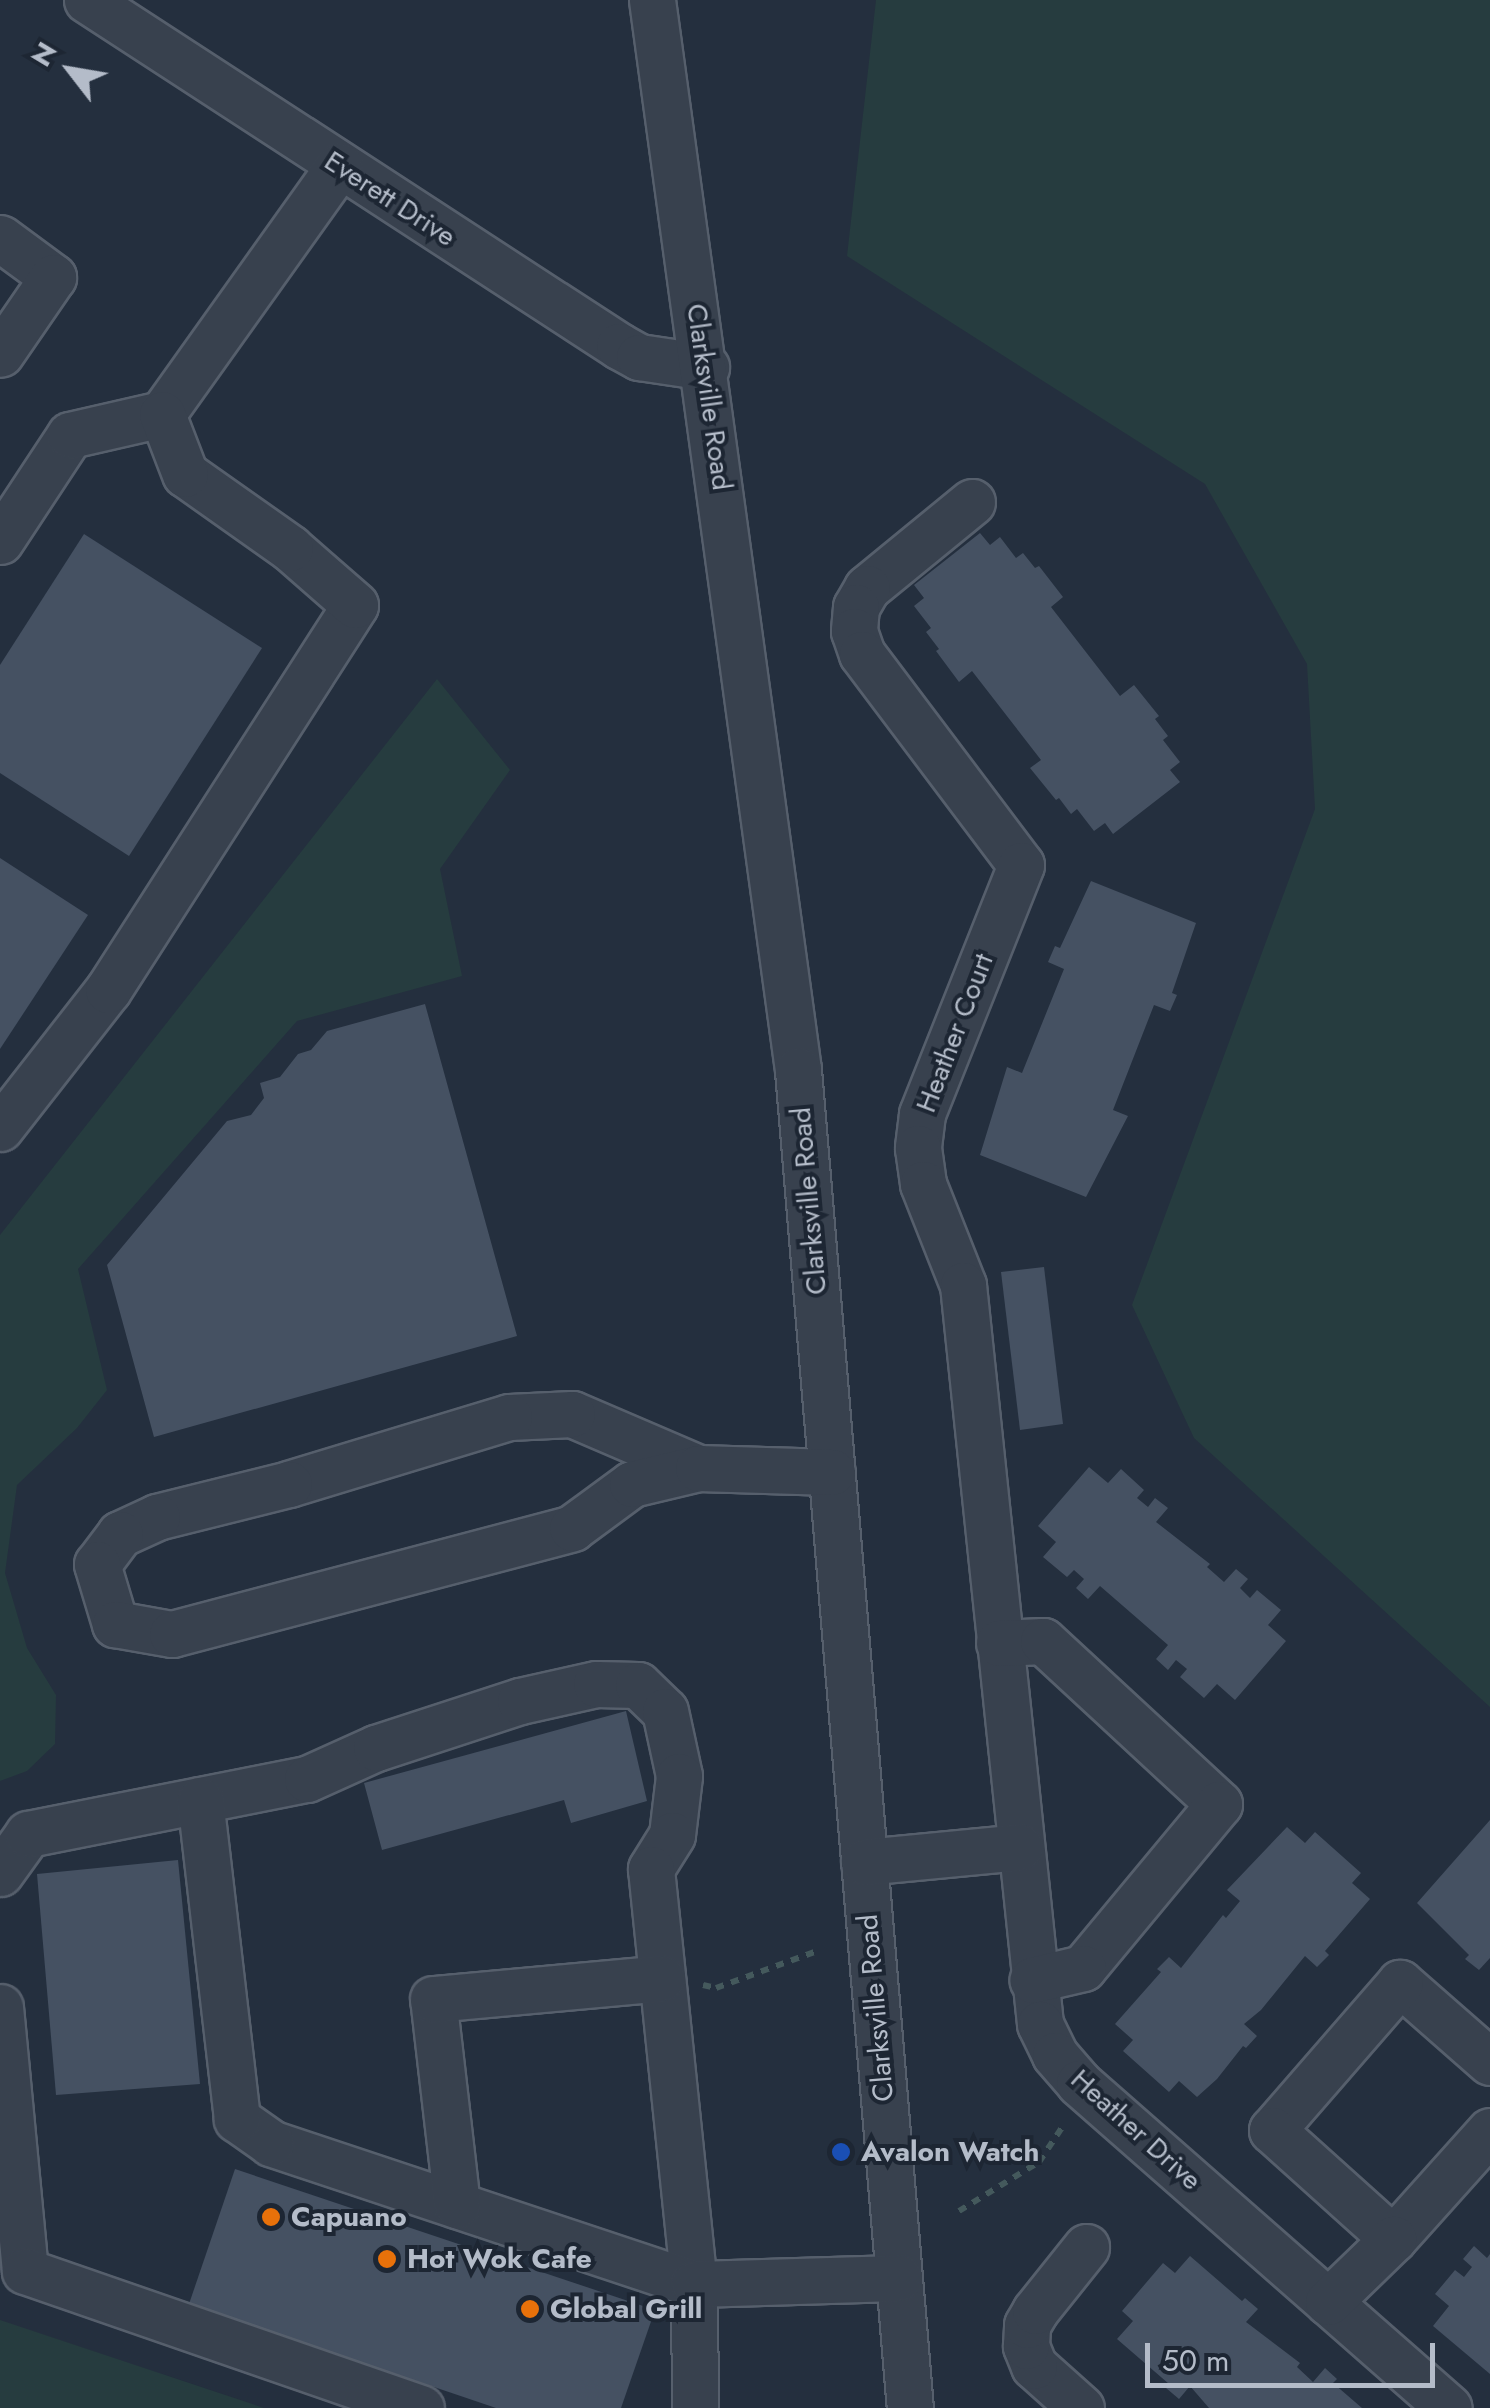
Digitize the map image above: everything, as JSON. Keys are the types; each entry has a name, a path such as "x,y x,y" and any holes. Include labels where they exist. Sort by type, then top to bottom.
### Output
{"street":[{"name":"Everett Drive","path":"87,0 629,351 706,368"},
{"name":"Clarksville Road","path":"652,0 706,368 798,1070 910,2408"},
{"path":"0,541 70,435 162,414 339,166"},
{"path":"0,238 52,277 0,354"},
{"path":"0,1128 108,990 356,605 290,548 185,474 162,414"},
{"name":"Heather Court","path":"972,502 867,588 856,607 854,632 862,654 1021,865 922,1114 918,1148 924,1184 963,1285 1020,1848"},
{"path":"698,1468 572,1414 509,1417 289,1484 156,1517 120,1534 97,1564 115,1624 172,1634 572,1528 632,1484 698,1468 832,1472"},
{"path":"999,1643 1043,1641 1219,1804 1083,1968 1032,1980"},
{"path":"0,1874 28,1834 307,1779 376,1748 520,1701 596,1684 638,1685 665,1711 679,1776 672,1835 651,1870 694,2284 695,2408"},
{"path":"200,1800 237,2119 271,2143 694,2284 899,2278"},
{"path":"864,1862 1020,1848"},
{"name":"Heather Drive","path":"1020,1848 1032,1980 1040,2024 1055,2054 1079,2082 1450,2408"},
{"path":"457,2205 433,1999 662,1978"},
{"path":"1393,2239 1272,2130 1400,1984 1490,2062"},
{"path":"0,2007 25,2271 421,2408"},
{"path":"1328,2302 1393,2239 1490,2131"},
{"path":"1081,2408 1034,2366 1026,2346 1028,2325 1035,2311 1086,2247"}],"path":[{"path":"662,1978 716,1988 820,1950"},
{"path":"960,2212 1039,2162 1066,2122"}],"green space":[{"path":"876,0 1490,0 1490,1707 1194,1438 1132,1305 1315,809 1307,664 1205,484 847,256"},
{"path":"437,679 510,770 440,869 462,976 297,1021 78,1269 107,1390 77,1428 17,1485 5,1573 27,1648 56,1695 55,1744 27,1771 0,1781 0,1235"},
{"path":"0,2320 264,2408 0,2408"}],"building":[{"path":"980,533 990,545 1000,537 1016,558 1023,553 1035,568 1039,566 1063,597 1051,607 1120,696 1134,685 1159,716 1155,719 1168,736 1163,740 1180,762 1170,770 1180,782 1113,834 1105,823 1094,831 1077,809 1071,814 1059,798 1056,800 1030,768 1041,760 972,671 959,682 936,651 939,649 926,632 931,628 914,606 924,598 914,585"},
{"path":"84,534 262,648 129,856 0,773 0,665"},
{"path":"0,858 88,915 0,1049"},
{"path":"1091,881 1196,923 1172,993 1177,995 1170,1011 1154,1005 1113,1110 1128,1116 1086,1197 980,1155 1007,1067 1022,1073 1064,969 1048,962 1055,946 1060,948"},
{"path":"425,1004 517,1336 154,1437 107,1265 227,1121 251,1115 264,1098 260,1083 280,1077 298,1054 311,1050 327,1031"},
{"path":"1044,1267 1063,1424 1020,1430 1001,1272"},
{"path":"1089,1467 1108,1483 1121,1469 1144,1490 1137,1498 1148,1507 1155,1498 1168,1508 1156,1522 1210,1564 1207,1567 1224,1582 1236,1569 1248,1579 1240,1588 1250,1598 1257,1590 1281,1610 1268,1625 1286,1641 1235,1700 1217,1684 1204,1698 1180,1677 1187,1669 1176,1660 1168,1670 1156,1659 1168,1645 1100,1586 1088,1599 1076,1588 1084,1579 1074,1570 1067,1577 1043,1557 1056,1542 1038,1526"},
{"path":"626,1711 647,1801 571,1823 564,1800 382,1850 364,1783"},
{"path":"1490,1820 1490,1958 1479,1970 1417,1903"},
{"path":"1287,1827 1305,1843 1315,1832 1361,1873 1352,1883 1370,1899 1325,1951 1329,1955 1317,1967 1305,1956 1261,2010 1244,2024 1257,2036 1246,2048 1243,2046 1217,2079 1197,2097 1179,2081 1169,2092 1123,2051 1133,2040 1115,2024 1161,1972 1157,1969 1169,1957 1181,1968 1223,1915 1226,1918 1240,1901 1227,1890"},
{"path":"178,1860 200,2084 56,2095 37,1874"},
{"path":"235,2169 655,2310 621,2408 496,2408 189,2304"},
{"path":"1474,2246 1487,2258 1490,2254 1490,2374 1433,2326 1449,2306 1435,2294 1455,2270 1464,2277 1472,2267 1463,2259"},
{"path":"1190,2256 1242,2301 1245,2298 1258,2309 1246,2322 1300,2363 1297,2367 1313,2382 1325,2368 1337,2379 1333,2383 1362,2408 1209,2408 1190,2386 1179,2399 1166,2388 1169,2384 1117,2339 1133,2321 1122,2311 1163,2263 1175,2273"}],"place":[{"name":"Avalon Watch","path":"841,2152"},
{"name":"Capuano","path":"271,2217"},
{"name":"Hot Wok Cafe","path":"387,2259"},
{"name":"Global Grill","path":"530,2309"}]}
